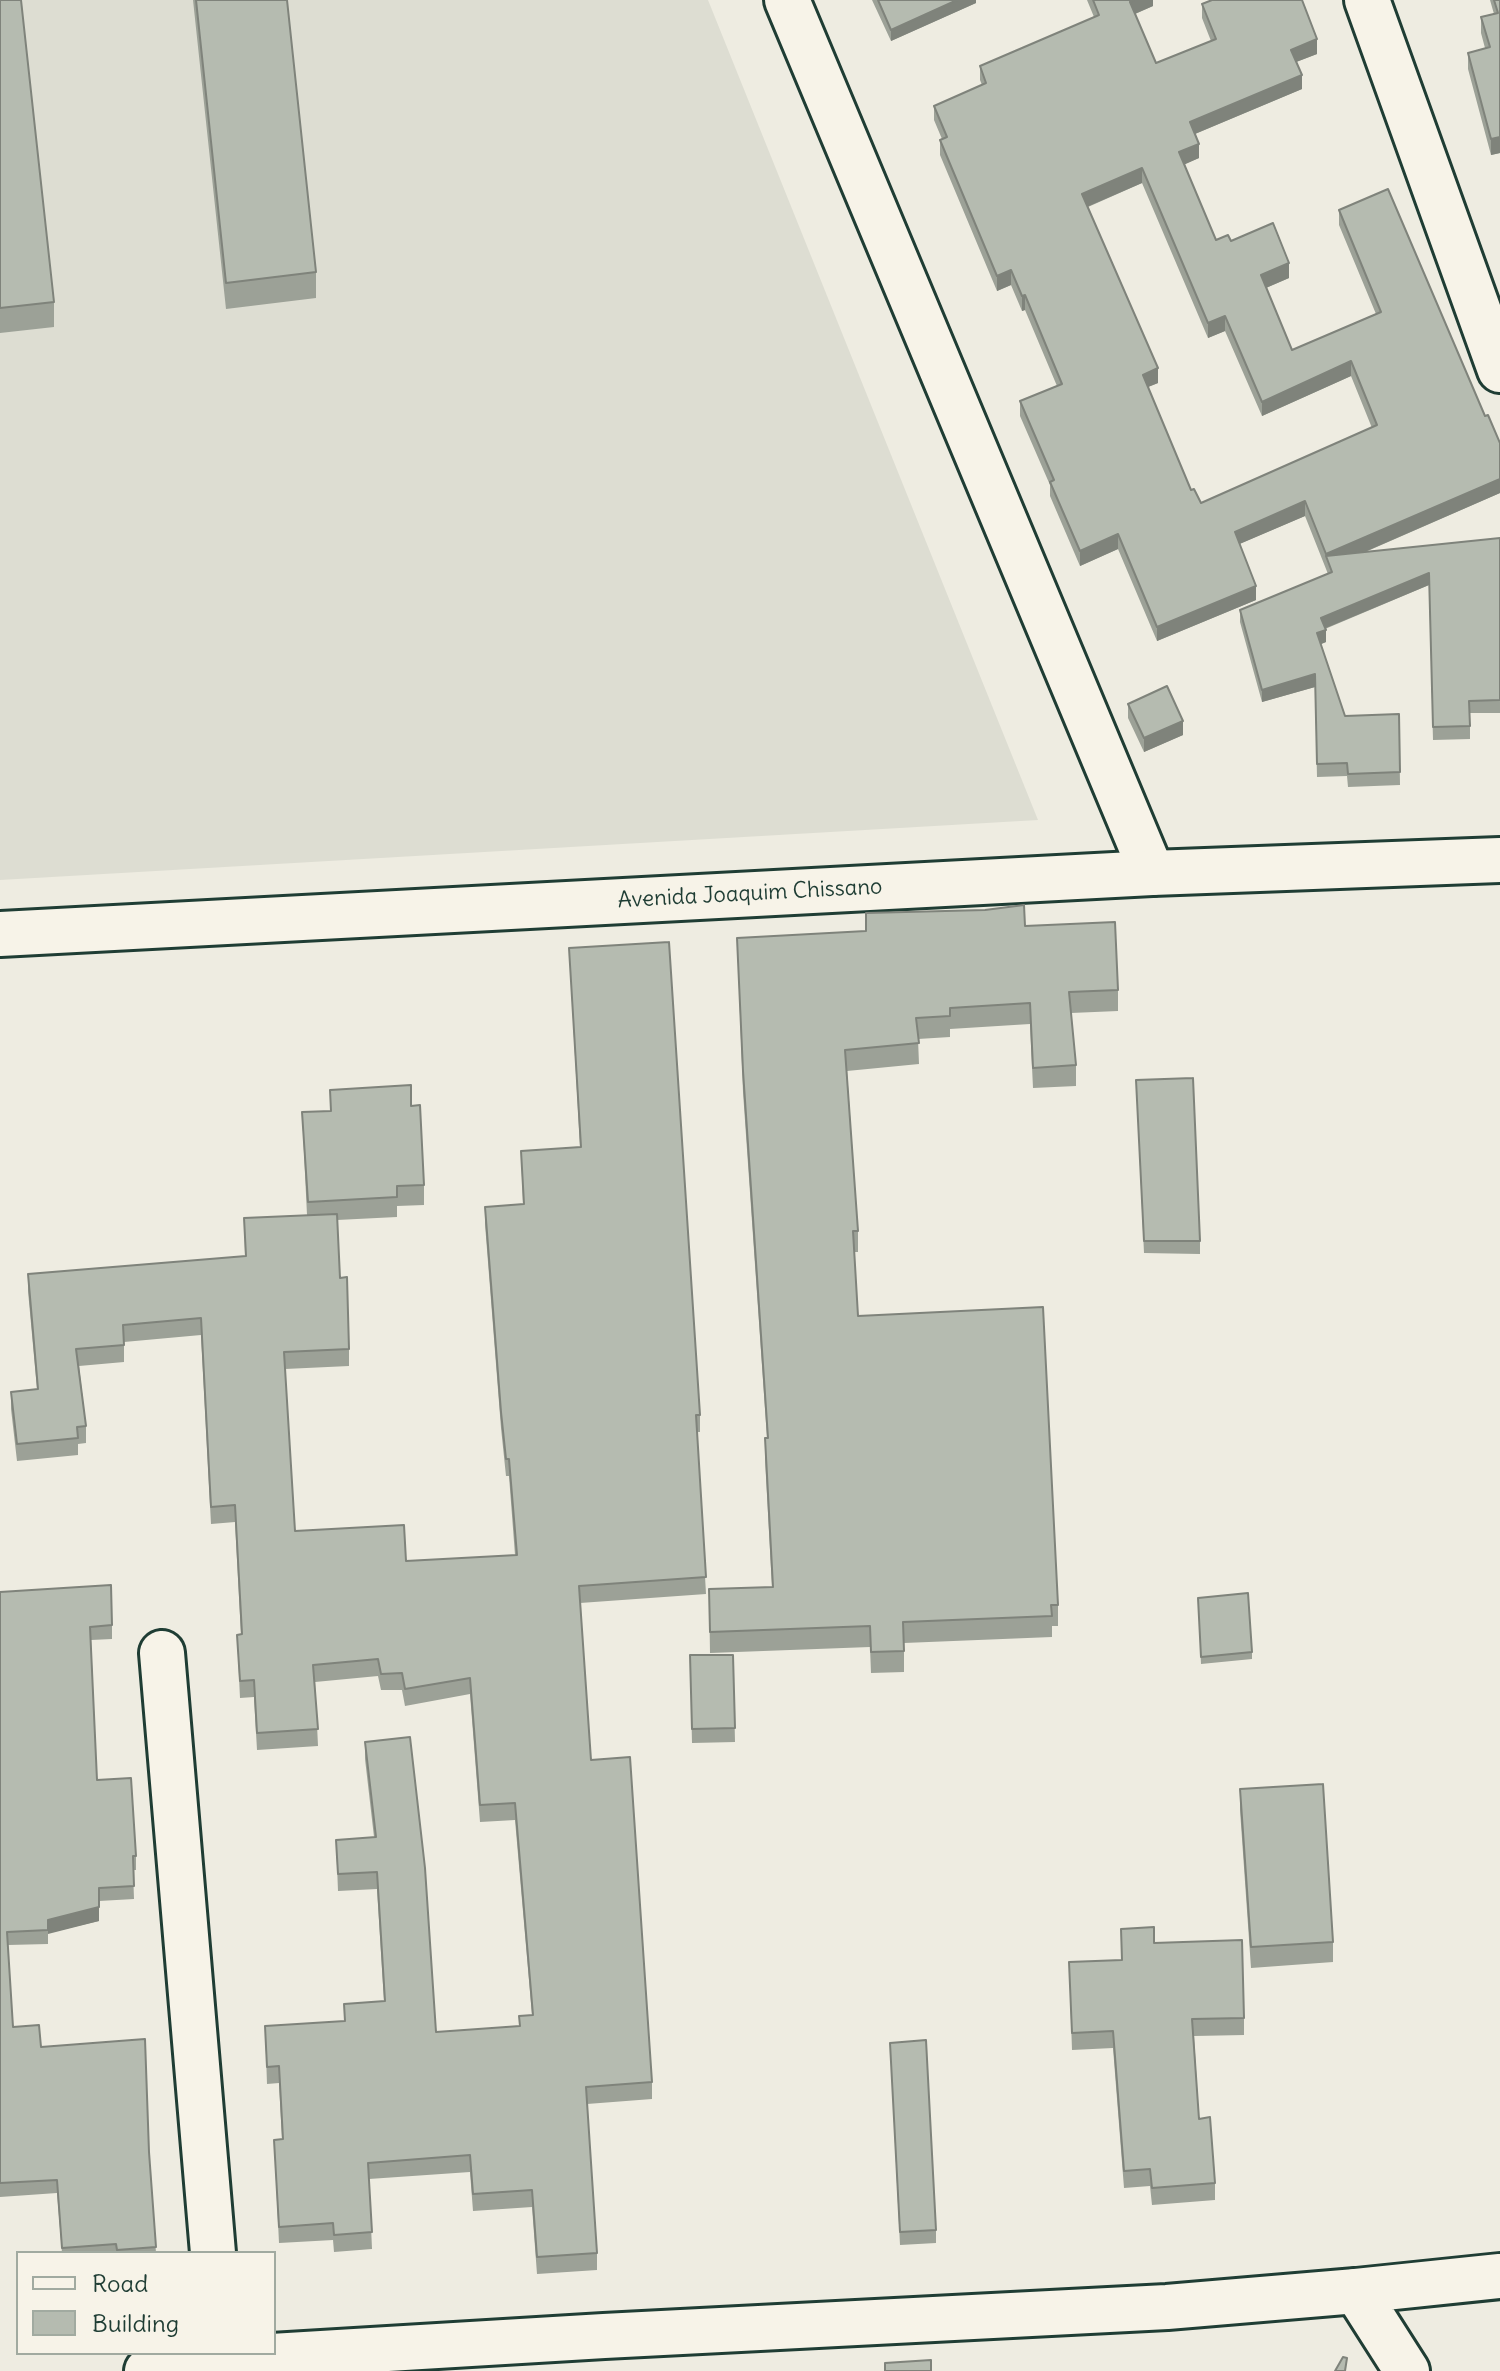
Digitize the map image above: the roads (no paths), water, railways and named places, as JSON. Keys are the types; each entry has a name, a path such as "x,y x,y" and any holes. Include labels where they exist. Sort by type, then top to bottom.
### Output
{"street":[{"path":"787,0 1152,873"},
{"path":"1367,0 1500,370"},
{"name":"Avenida Joaquim Chissano","path":"0,934 1152,873 1500,860"},
{"path":"162,1653 213,2251"},
{"path":"276,2353 1167,2307 1500,2276"},
{"path":"1356,2291 1407,2371"},
{"path":"147,2371 222,2356"}]}
